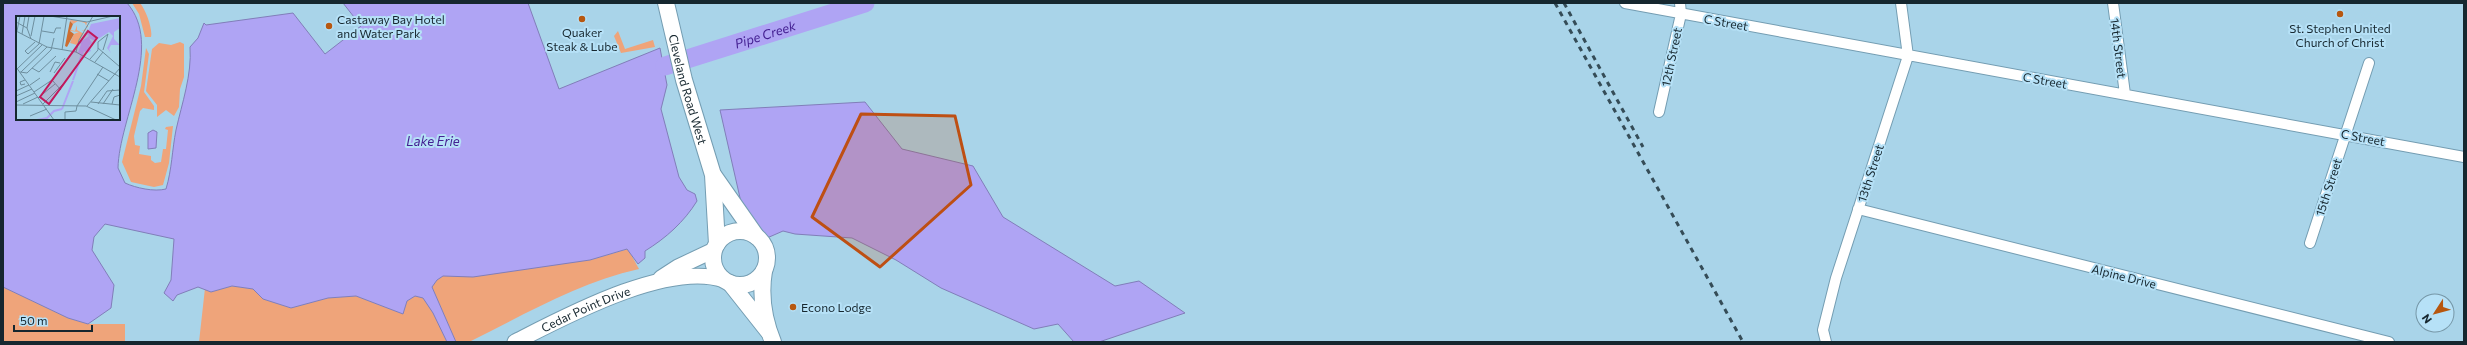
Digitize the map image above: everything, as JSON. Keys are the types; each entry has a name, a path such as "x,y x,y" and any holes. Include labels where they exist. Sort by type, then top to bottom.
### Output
{"main road":[{"name":"Cleveland Road West","path":"666,3 684,80 713,175 715,247"},
{"name":"Cleveland Road West","path":"713,175 756,236"},
{"path":"738,231 756,236 766,253 761,294 771,337 714,264 715,247 726,235 738,231"},
{"name":"Cedar Point Drive","path":"657,281 678,267 715,247"},
{"path":"727,281 749,284 764,271"},
{"name":"Cedar Point Drive","path":"515,342 596,304 657,281 698,275 727,281"}],"street":[{"name":"C Street","path":"1625,3 1908,56 2346,134 2464,157"},
{"name":"12th Street","path":"1659,112 1681,14 1680,3"},
{"name":"13th Street","path":"1826,342 1823,332 1824,324 1836,278 1908,56 1901,3"},
{"name":"14th Street","path":"2113,3 2125,94"},
{"name":"15th Street","path":"2310,244 2369,63"},
{"name":"Alpine Drive","path":"1858,209 2389,342"}],"highlighted area":[{"path":"861,114 955,116 971,185 880,267 812,217"}],"shaded area":[{"path":"132,3 140,3 142,6 150,25 151,37 145,37 139,14"},
{"path":"618,31 625,49 653,40 655,47 621,53 614,36"},
{"path":"180,42 184,44 184,77 180,89 179,107 174,116 166,110 157,117 157,105 146,91 152,49 159,43 171,45"},
{"path":"146,48 149,54 144,92 154,106 154,110 143,108 140,111 134,136 135,145 140,146 139,154 151,156 151,160 155,163 161,162 163,149 166,149 168,130 165,129 166,127 173,126 169,163 163,185 154,187 131,182 122,162 141,86"},
{"path":"628,249 639,269 595,282 552,300 469,342 456,342 432,287 437,280 443,276 590,260"},
{"path":"232,286 253,289 263,299 291,308 328,298 356,296 403,314 407,301 415,296 423,298 433,313 447,342 199,342 205,288 211,292"},
{"path":"3,287 68,318 88,324 125,324 125,342 3,342"}],"water":[{"name":"Lake Erie","path":"3,3 127,3 137,20 141,40 141,61 137,83 120,149 118,168 125,183 151,190 166,189 170,174 176,130 190,68 190,47 198,38 204,23 206,25 293,13 325,54 361,26 343,3 528,3 559,89 660,48 667,85 661,109 679,177 687,190 695,194 697,201 692,209 674,229 645,251 645,258 638,264 627,249 590,260 473,277 443,276 437,280 432,287 456,342 447,342 433,313 423,298 415,296 407,301 403,314 356,296 328,298 291,308 263,299 253,289 232,286 211,292 198,287 177,295 173,301 164,293 171,280 174,239 105,224 94,237 92,250 114,285 111,308 88,324 68,318 3,287"},
{"path":"865,102 902,149 973,166 1003,217 1115,286 1139,281 1185,313 1099,342 1074,342 1058,324 1034,329 941,288 896,260 852,238 795,234 783,231 767,238 743,211 720,110"},
{"path":"153,130 157,132 156,148 148,149 148,133"}],"waterway":[{"name":"Pipe Creek","path":"665,66 865,3"}],"railway":[{"path":"1555,3 1743,342"},
{"path":"1564,3 1643,147"}],"place":[{"name":"St. Stephen United Church of Christ","path":"2340,14"},
{"name":"Quaker Steak & Lube","path":"582,19"},
{"name":"Castaway Bay Hotel and Water Park","path":"329,26"},
{"name":"Econo Lodge","path":"793,307"}]}
